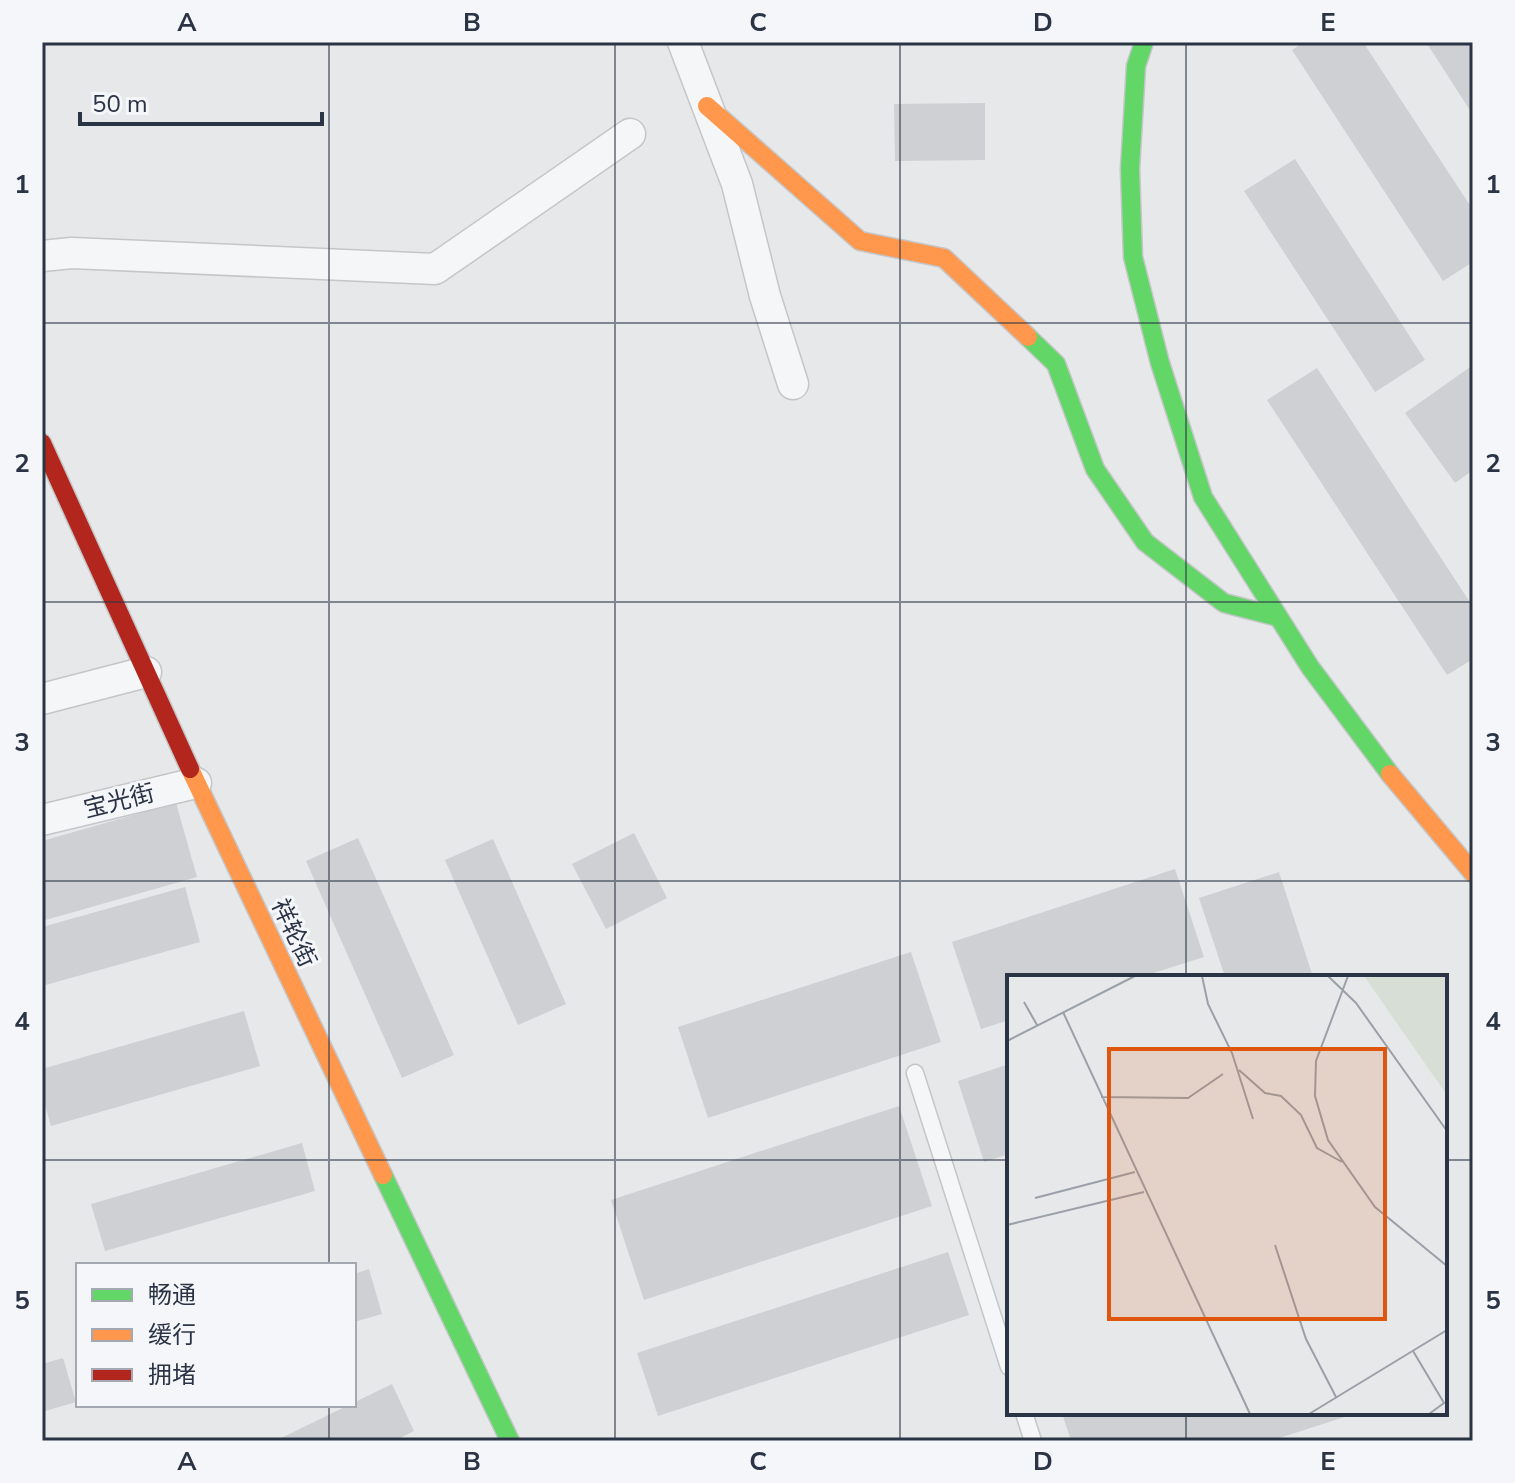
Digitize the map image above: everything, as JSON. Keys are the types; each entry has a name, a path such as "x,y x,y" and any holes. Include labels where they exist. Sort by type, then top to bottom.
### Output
{"main road":[{"path":"1144,42 1136,66 1130,169 1133,257 1160,363 1203,497 1310,667 1391,775 1473,873"},
{"path":"707,106 860,241 944,258 1056,364 1095,469 1145,542 1224,603 1278,617"},
{"name":"祥轮街","path":"42,443 196,783 510,1441"}],"street":[{"path":"683,42 737,184 765,296 793,384"},
{"path":"42,256 72,253 435,269 630,134"},
{"path":"42,699 146,672"},
{"name":"宝光街","path":"42,820 196,783"}],"lane":[{"path":"915,1073 1007,1361"},
{"path":"1025,1415 1033,1441"}],"building":[{"path":"1304,42 1363,42 1473,210 1473,262 1443,281 1292,50"},
{"path":"1426,42 1473,42 1473,115"},
{"path":"985,103 985,160 895,161 894,104"},
{"path":"1295,159 1425,360 1375,392 1244,191"},
{"path":"1473,365 1473,470 1455,483 1405,413"},
{"path":"1317,368 1473,607 1473,659 1447,675 1267,400"},
{"path":"176,803 197,877 42,921 42,841"},
{"path":"634,833 667,898 606,929 572,864"},
{"path":"358,838 454,1055 402,1078 306,861"},
{"path":"493,839 566,1004 518,1025 445,860"},
{"path":"1175,869 1204,957 1147,975 1007,975 1007,1021 981,1029 952,942"},
{"path":"1279,872 1312,975 1224,975 1199,898"},
{"path":"185,887 200,942 42,986 42,927"},
{"path":"911,952 941,1042 708,1118 678,1027"},
{"path":"244,1011 260,1066 51,1126 42,1094 42,1069"},
{"path":"1007,1065 1007,1155 984,1162 958,1081"},
{"path":"899,1106 932,1206 644,1300 611,1200"},
{"path":"302,1143 315,1191 105,1251 91,1204"},
{"path":"948,1252 969,1315 658,1416 637,1353"},
{"path":"369,1269 382,1314 356,1321 356,1273"},
{"path":"63,1358 76,1402 42,1412 42,1364"},
{"path":"392,1384 414,1431 394,1441 275,1441 345,1407 356,1407 356,1402"},
{"path":"1063,1415 1351,1415 1270,1441 1071,1441"}],"traffic: fast":[{"path":"1144,42 1136,66 1130,169 1133,257 1160,363 1203,497 1310,667 1390,774"},
{"path":"1028,337 1056,364 1095,469 1145,542 1224,603 1278,617"},
{"path":"383,1175 510,1441"}],"traffic: slow":[{"path":"707,106 860,241 944,258 1028,337"},
{"path":"190,769 383,1175"},
{"path":"1390,774 1473,873"}],"traffic: jam":[{"path":"42,443 190,769"}]}
